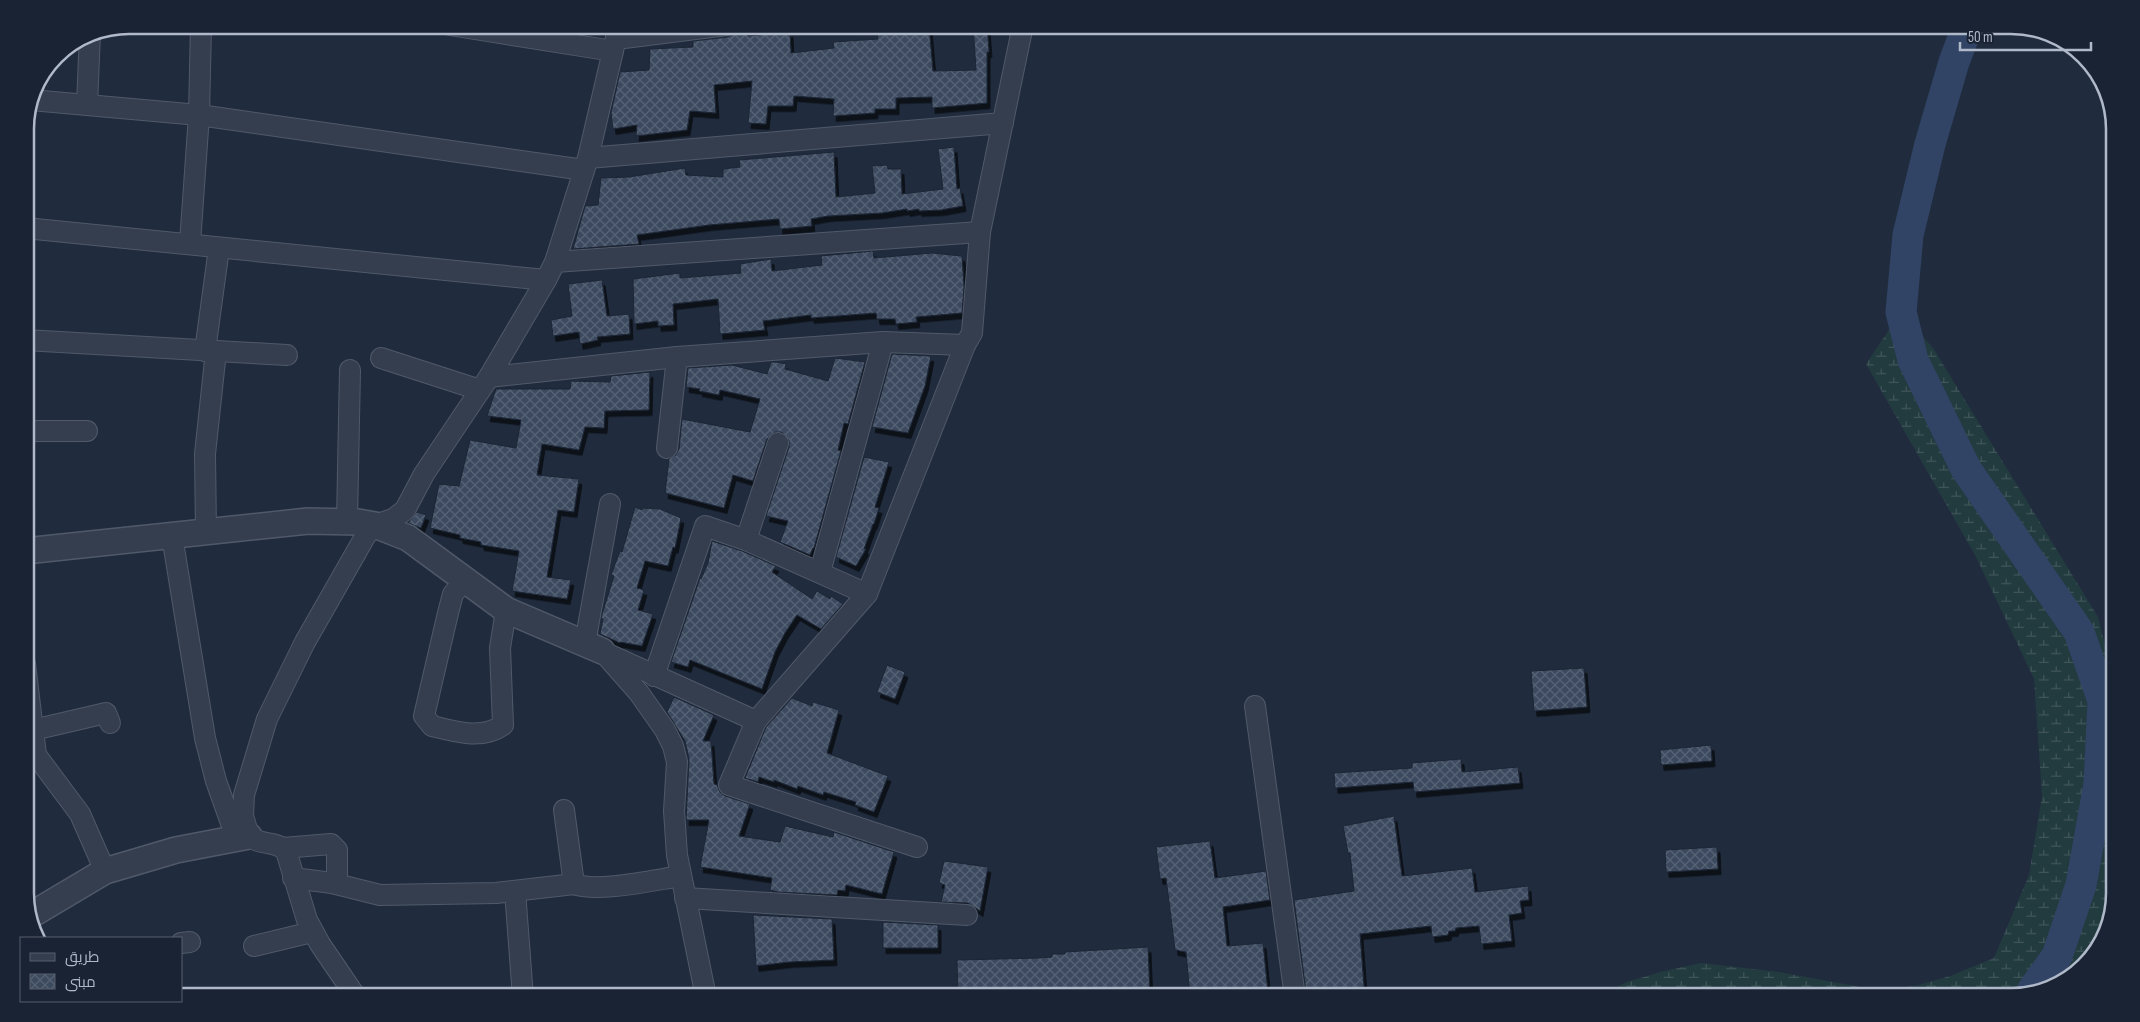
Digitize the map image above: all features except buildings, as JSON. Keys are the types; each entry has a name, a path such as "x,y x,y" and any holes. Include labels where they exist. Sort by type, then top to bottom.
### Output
{"street":[{"path":"190,244 199,115 201,34"},
{"path":"565,34 616,38 650,34"},
{"path":"917,847 729,785 756,721 867,594 964,345 972,333 980,232 1020,34"},
{"path":"249,836 243,816 244,795 267,719 305,642 366,535 375,525 393,519 405,510 424,474 484,384 555,262 586,164 616,38"},
{"path":"87,105 90,43"},
{"path":"38,101 199,115 586,164 1003,123"},
{"path":"34,229 546,280"},
{"path":"555,262 980,232"},
{"path":"206,532 205,454 219,248"},
{"path":"34,341 287,355"},
{"path":"381,358 484,384 676,357 883,342 964,345"},
{"path":"820,572 883,342"},
{"path":"667,448 676,357"},
{"path":"347,521 350,370"},
{"path":"34,431 87,431"},
{"path":"746,540 778,443"},
{"path":"593,647 610,504"},
{"path":"34,550 308,521 347,521 375,525 408,538 506,610 756,721"},
{"path":"654,676 705,526 746,540 867,594"},
{"path":"172,536 207,747 216,781 231,823 257,841 283,848 331,844 335,846 337,850 337,884"},
{"path":"464,580 454,594 433,671 424,716 432,726 474,734 495,731 503,724 500,648 506,610"},
{"path":"593,647 638,694 665,730 673,746 677,762 674,811 677,855 704,988"},
{"path":"1255,706 1294,988"},
{"path":"34,730 106,713 110,723"},
{"path":"34,738 36,754 80,814 105,871"},
{"path":"564,810 574,884"},
{"path":"36,911 105,871 176,850 249,836"},
{"path":"283,848 288,856 293,878 312,932 350,988"},
{"path":"293,878 337,884 380,895 496,893 574,884 581,887 603,886 681,876"},
{"path":"515,891 522,988"},
{"path":"685,898 967,914"},
{"path":"254,946 312,932"}],"green space":[{"path":"1901,312 1933,348 2098,617 2106,649 2106,899 2104,911 2096,935 2083,956 2069,969 2036,985 2011,988 1900,988 1950,976 1994,958 2029,875 2042,796 2034,679 1975,555 1866,364"},
{"path":"1701,963 1779,972 1866,988 1615,988 1627,982 1664,971"}],"waterway":[{"path":"1965,34 1954,62 1930,144 1908,235 1901,312 1913,360 1966,469 2079,632 2103,701 2099,784 2081,885 2057,956 2036,985"}]}
